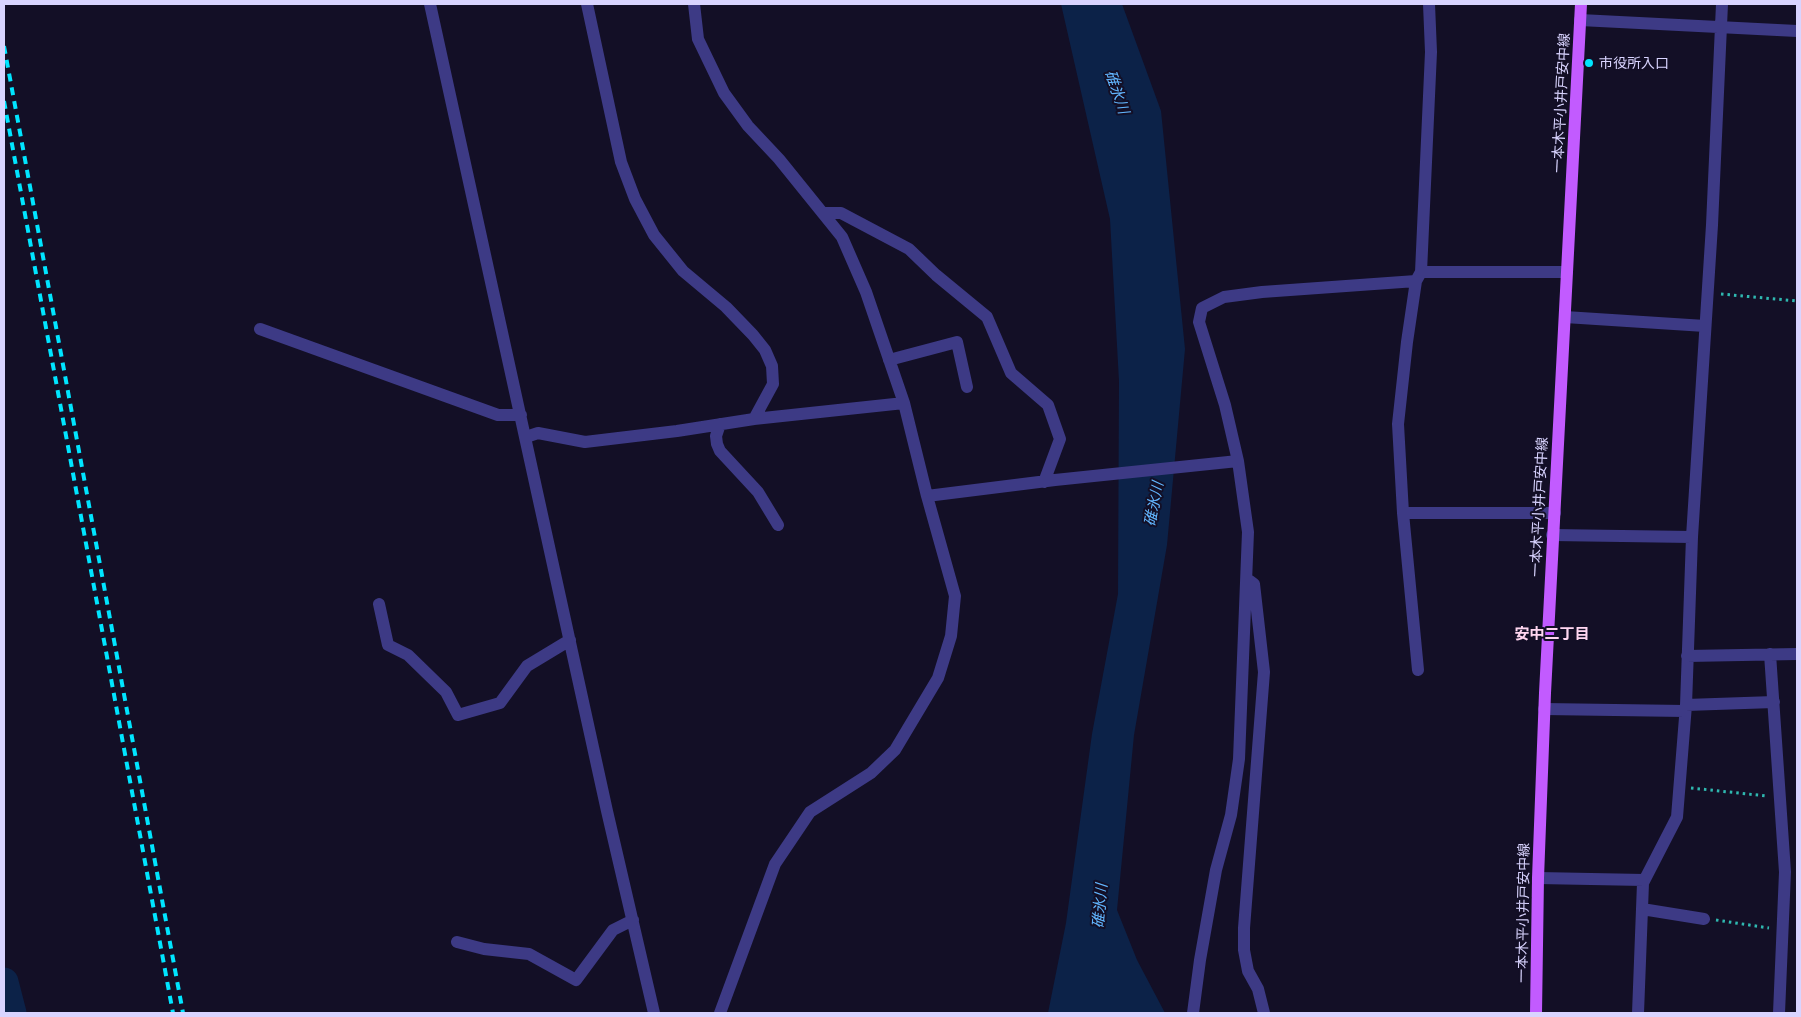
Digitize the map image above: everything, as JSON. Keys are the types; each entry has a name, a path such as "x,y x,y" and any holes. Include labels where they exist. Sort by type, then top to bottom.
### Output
{"main road":[{"name":"一本木平小井戸安中線","path":"1536,1013 1538,878 1544,709 1581,4"}],"street":[{"path":"430,4 654,1013"},
{"path":"588,4 622,162 636,199 654,235 683,271 726,307 753,335 765,350 772,366 773,384 754,419"},
{"path":"694,4 698,39 724,93 748,126 779,159 842,237 866,292 904,403 927,496 955,596 951,636 938,678 895,750 870,773 810,812 776,864 720,1013"},
{"path":"1418,670 1403,513 1398,424 1406,342 1418,277 1431,52 1429,4"},
{"path":"1638,1013 1644,880 1677,817 1685,708 1692,537 1713,215 1722,4"},
{"path":"1580,20 1797,31"},
{"path":"823,213 841,213 909,249 936,275 987,317 1011,373 1048,405 1060,438 1049,481"},
{"path":"1193,1013 1216,870 1231,815 1239,759 1248,532 1232,462 1225,405 1199,322 1202,308 1224,297 1262,292 1418,277 1567,272"},
{"path":"1565,317 1705,326"},
{"path":"260,329 498,415 521,415"},
{"path":"889,360 957,342 967,387"},
{"path":"526,437 538,433 585,442 754,419 904,403"},
{"path":"720,424 716,436 720,451 758,492 778,525"},
{"path":"927,496 1232,462"},
{"path":"1403,513 1555,513"},
{"path":"1552,535 1692,537"},
{"path":"1247,579 1254,584 1264,672 1245,909 1244,950 1248,970 1258,989 1264,1013"},
{"path":"379,604 388,645 408,655 446,692 458,715 500,703 527,666 570,640"},
{"path":"1770,654 1785,872 1779,1013"},
{"path":"1687,656 1797,654"},
{"path":"1544,709 1685,708 1774,702"},
{"path":"1538,878 1644,880"},
{"path":"1642,909 1704,918"},
{"path":"457,942 528,954 576,980 613,930 633,920"}],"path":[{"path":"1707,293 1797,301"},
{"path":"1679,787 1780,797"},
{"path":"1704,918 1782,930"}],"water":[{"name":"碓氷川","path":"1061,4 1122,4 1161,111 1185,349 1167,545 1134,735 1117,910 1137,960 1165,1013 1048,1013 1066,923 1092,734 1118,594 1119,381 1110,219"}],"waterway":[{"path":"4,982 12,1013"}],"railway":[{"path":"4,46 183,1013"},
{"path":"4,101 173,1013"}],"place":[{"name":"市役所入口","path":"1589,63"}],"district":[{"name":"安中二丁目","path":"1552,634"}]}
